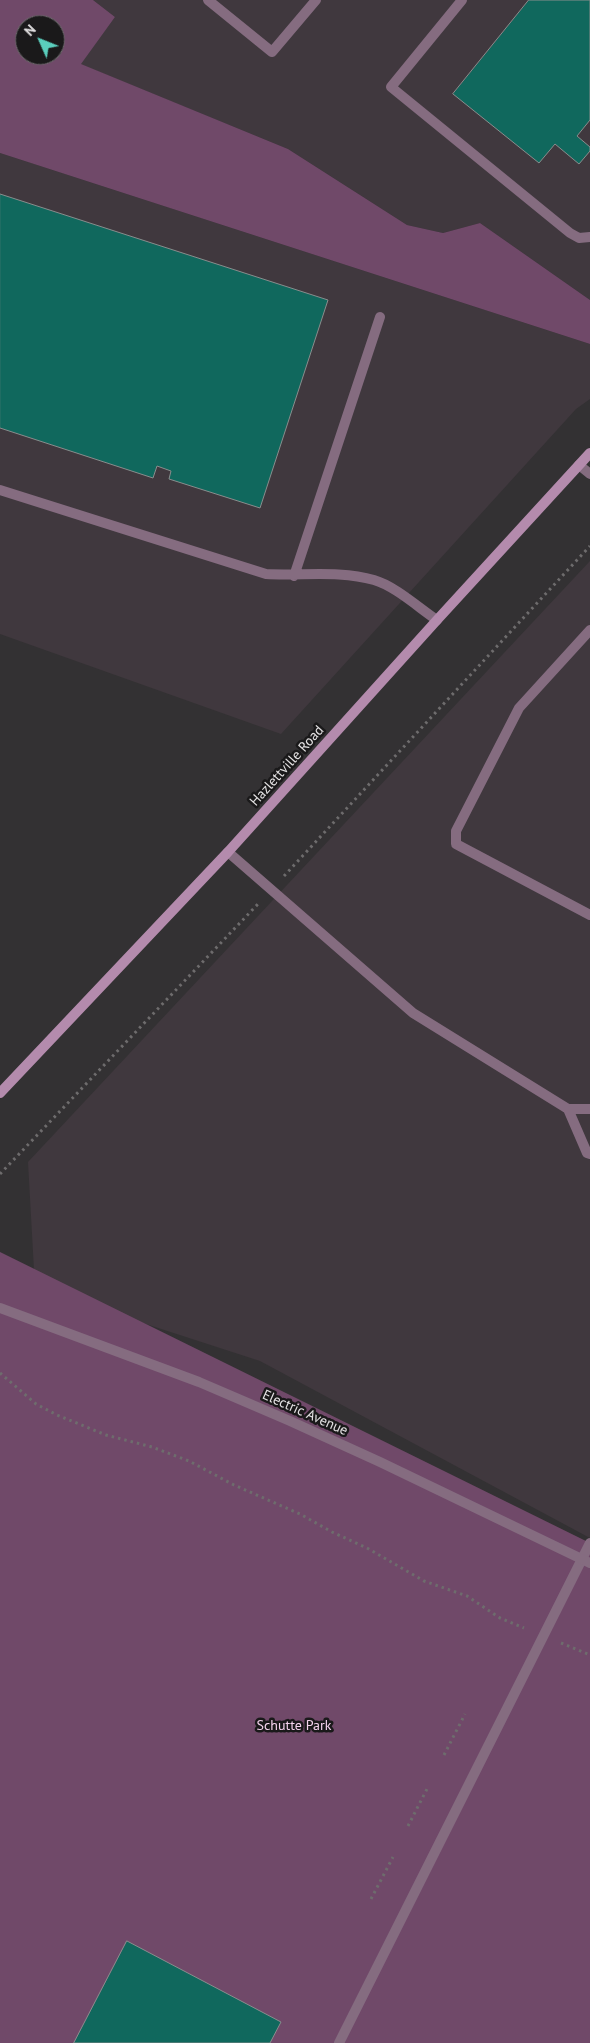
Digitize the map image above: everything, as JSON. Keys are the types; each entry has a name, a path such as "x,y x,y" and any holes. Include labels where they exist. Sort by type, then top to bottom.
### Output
{"main road":[{"name":"Hazlettville Road","path":"0,1093 228,852 590,453"}],"street":[{"path":"208,0 272,52 316,0"},
{"path":"462,0 391,87 570,233 579,238 590,237"},
{"path":"294,576 380,317"},
{"path":"579,465 590,474"},
{"path":"0,490 266,574 294,576 320,574 354,576 376,580 437,620"},
{"path":"590,630 519,708 456,831 456,844 590,915"},
{"path":"228,852 413,1013 568,1110 587,1153 590,1154"},
{"path":"568,1110 590,1108"},
{"name":"Electric Avenue","path":"0,1308 199,1382 290,1421 586,1561"},
{"path":"338,2043 586,1561 590,1543"}],"path":[{"path":"303,856 590,546"},
{"path":"0,1174 236,926"},
{"path":"0,1373 36,1404 57,1416 106,1435 152,1447 188,1461 367,1548 424,1581 467,1596 500,1618 524,1628"},
{"path":"556,1641 590,1655"},
{"path":"444,1755 465,1714"},
{"path":"408,1826 428,1787"},
{"path":"371,1899 393,1857"}],"shaded area":[{"path":"93,0 590,0 590,300 480,223 443,233 407,225 288,149 80,64 115,17"},
{"path":"0,153 590,344 590,399 576,409 281,734 0,634"},
{"path":"590,561 590,1538 260,1361 35,1288 28,1162"}],"green space":[{"path":"0,0 93,0 115,17 81,64 288,149 407,225 443,233 480,223 590,300 590,344 0,153"},
{"name":"Schutte Park","path":"0,1252 590,1543 590,2043 0,2043"}],"building":[{"path":"529,0 590,0 590,120 577,136 590,147 590,151 579,164 555,144 539,163 453,94"},
{"path":"0,194 328,300 260,508 169,479 171,471 157,466 153,478 0,428"},
{"path":"127,1941 281,2022 270,2043 74,2043"}]}
